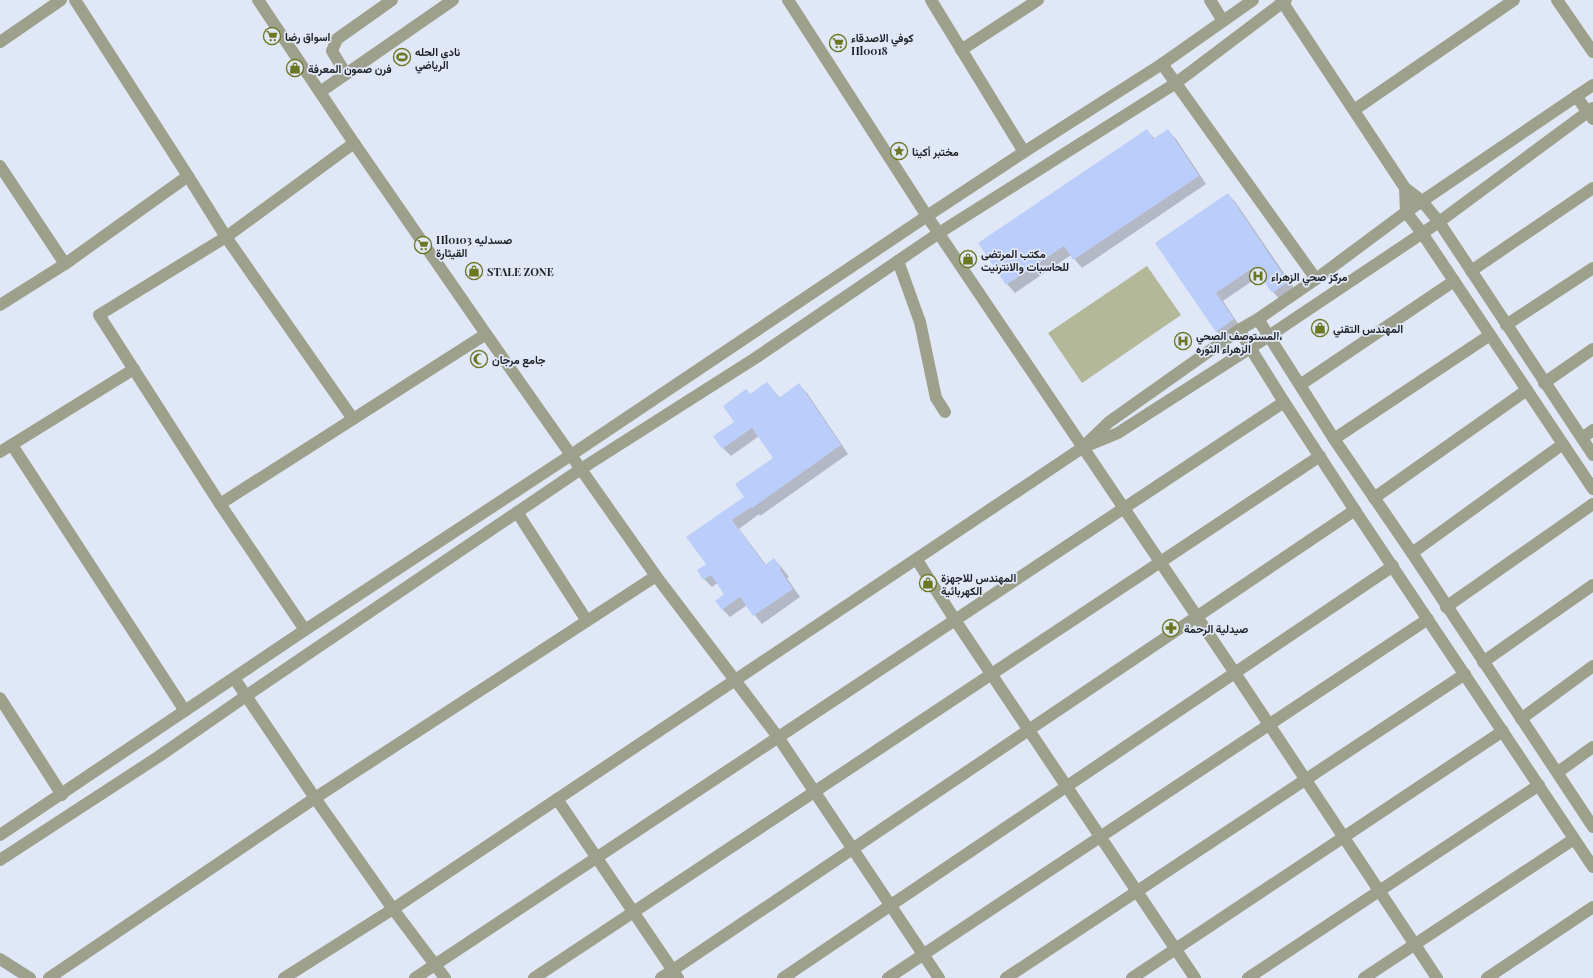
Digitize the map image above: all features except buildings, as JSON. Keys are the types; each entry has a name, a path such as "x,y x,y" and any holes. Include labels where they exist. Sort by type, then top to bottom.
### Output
{"street":[{"path":"0,42 61,0"},
{"path":"75,0 226,237 354,419"},
{"path":"258,0 354,143 656,576 734,681 778,737 939,978"},
{"path":"346,74 332,51 337,38 392,0"},
{"path":"320,92 453,0"},
{"path":"788,0 927,216 1235,673 1437,978"},
{"path":"931,0 1024,152"},
{"path":"961,50 1038,0"},
{"path":"1210,0 1223,21"},
{"path":"0,835 927,216 1162,64 1252,0"},
{"path":"1354,110 1514,0"},
{"path":"1557,0 1593,52"},
{"path":"0,860 158,757 581,468 757,356 939,234 1176,83 1283,1 1405,188 1422,201 1439,222 1593,455"},
{"path":"1162,64 1316,279"},
{"path":"284,978 393,909 917,560 1082,448 1110,422 1239,330 1258,319 1316,279 1406,212 1593,85"},
{"path":"1082,448 1118,433 1269,336 1439,222 1591,113 1576,96"},
{"path":"305,630 220,504 99,315 226,237 354,143"},
{"path":"0,166 65,264"},
{"path":"0,305 65,264 188,176"},
{"path":"1405,188 1406,212 1422,233 1593,489"},
{"path":"1471,271 1593,188"},
{"path":"898,261 920,322 936,398 945,412"},
{"path":"1506,325 1593,268"},
{"path":"1300,385 1454,281"},
{"path":"1258,319 1334,439 1412,553 1446,607 1593,826"},
{"path":"1239,330 1355,510 1593,866"},
{"path":"220,504 486,334"},
{"path":"1334,439 1490,335"},
{"path":"1544,383 1593,349"},
{"path":"0,452 134,369"},
{"path":"1374,498 1527,390"},
{"path":"415,978 1284,402"},
{"path":"1582,438 1593,430"},
{"path":"1412,553 1563,444"},
{"path":"12,445 185,711"},
{"path":"534,978 1320,456"},
{"path":"1446,607 1593,504"},
{"path":"661,978 675,974 853,849 1355,510"},
{"path":"517,512 586,621"},
{"path":"917,560 955,620 1194,978"},
{"path":"783,978 1393,566"},
{"path":"49,978 315,798 656,576"},
{"path":"1483,662 1593,585"},
{"path":"888,978 1428,619"},
{"path":"1522,719 1593,666"},
{"path":"1006,978 1465,674"},
{"path":"234,678 315,798 393,909 436,964 445,978"},
{"path":"0,698 62,794"},
{"path":"1132,978 1503,731"},
{"path":"1558,772 1593,747"},
{"path":"1248,978 1539,785"},
{"path":"557,799 675,974"},
{"path":"1364,978 1574,838"},
{"path":"1486,978 1593,907"},
{"path":"0,960 30,978"}],"green space":[{"path":"1147,266 1181,315 1082,383 1048,333"}],"place":[{"name":"اسواق رضا","path":"272,36"},
{"name":"كوفي الاصدقاء Hl0018","path":"838,43"},
{"name":"نادي الحله الرياضي","path":"402,57"},
{"name":"فرن صمون المعرفة","path":"295,68"},
{"name":"مختبر أكينا","path":"899,151"},
{"name":"Hl0103 صسدليه القيثارة","path":"423,245"},
{"name":"مكتب المرتضى للحاسبات والانترنيت","path":"968,259"},
{"name":"STALE ZONE","path":"474,271"},
{"name":"مركز صحي الزهراء","path":"1258,276"},
{"name":"المهندس التقني","path":"1320,328"},
{"name":"المستوصف الصحي، الزهراء الثوره","path":"1183,341"},
{"name":"جامع مرجان","path":"479,359"},
{"name":"المهندس للاجهزة الكهربائية","path":"928,583"},
{"name":"صيدلية الرحمة","path":"1171,628"}]}
